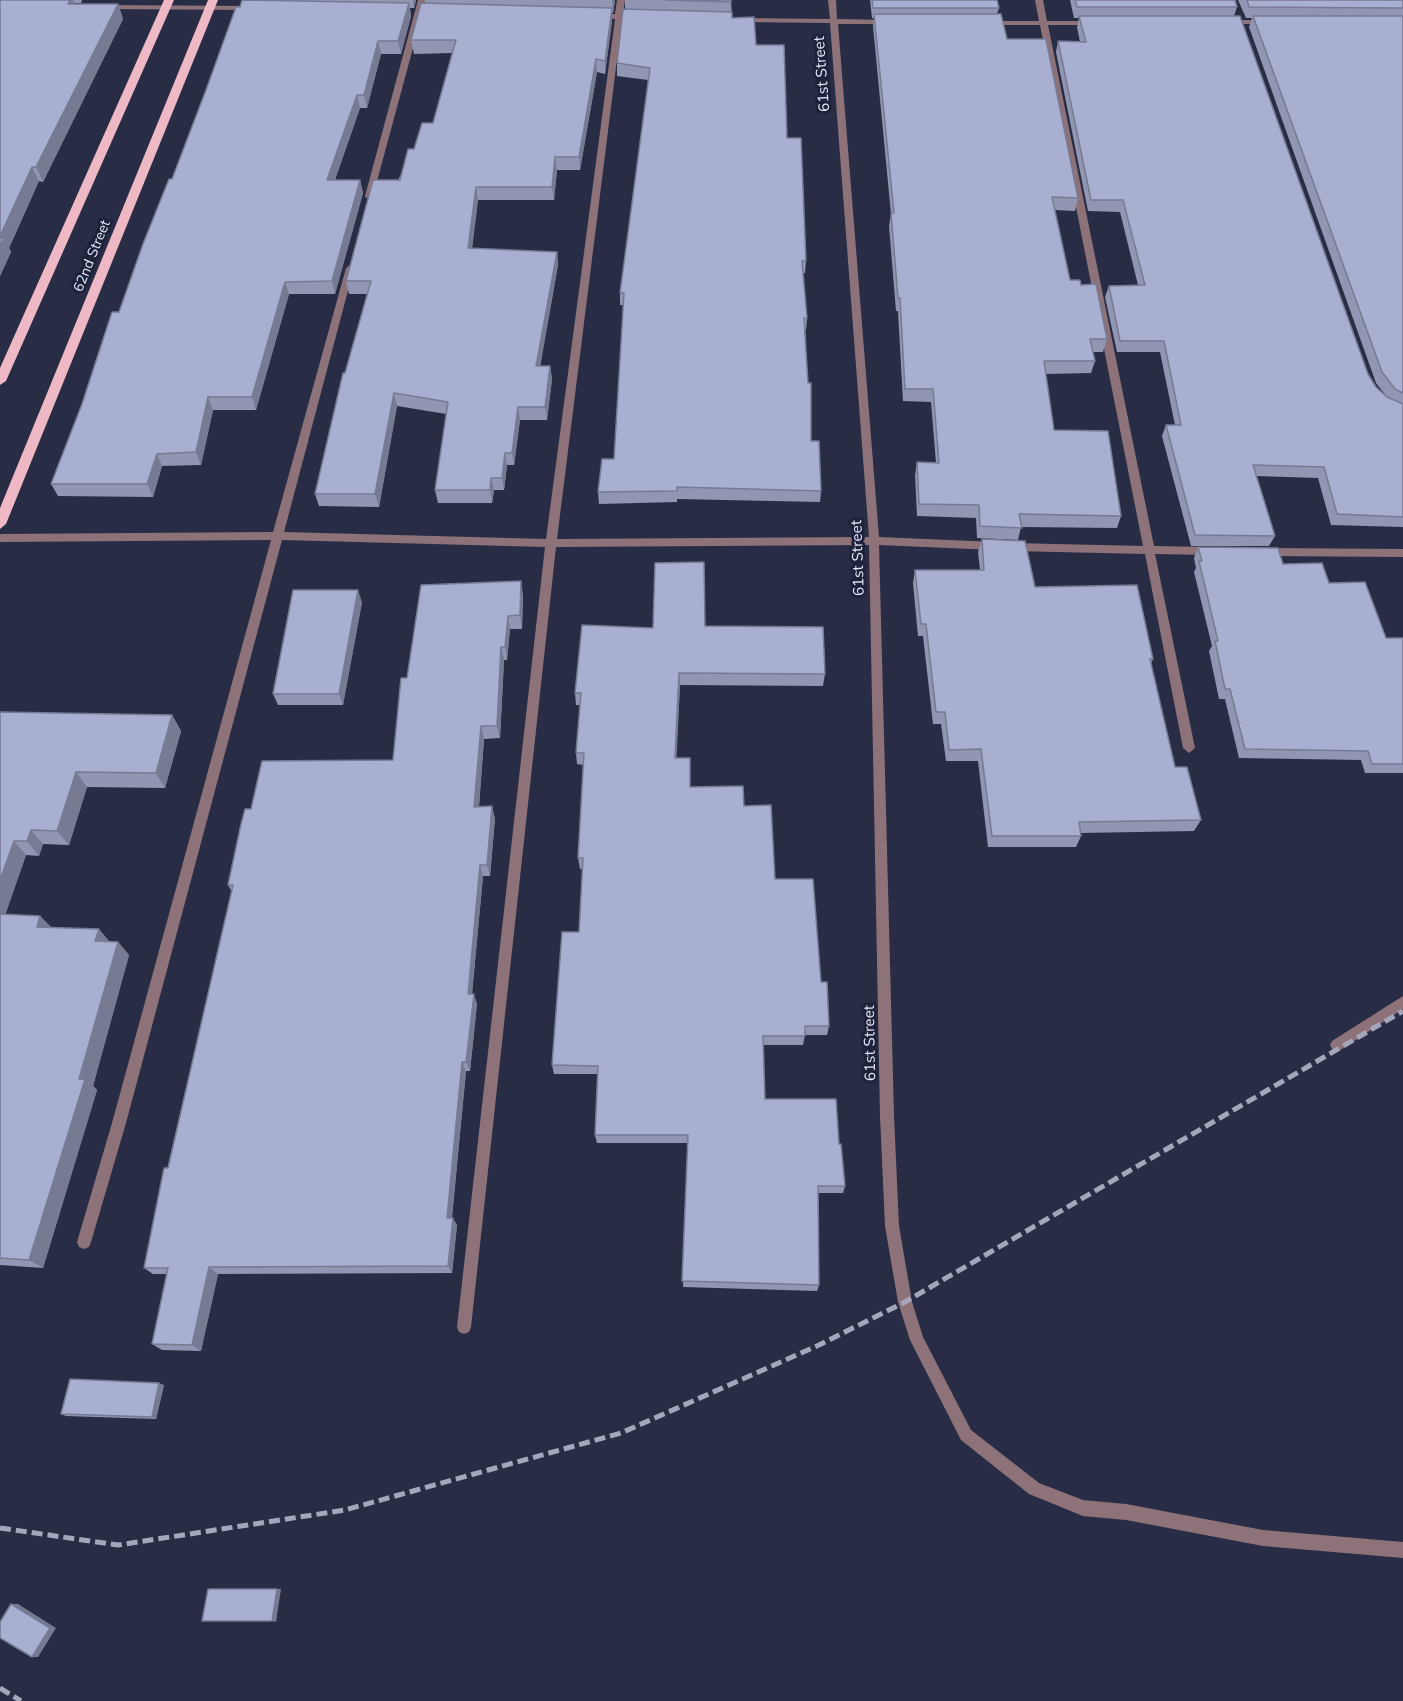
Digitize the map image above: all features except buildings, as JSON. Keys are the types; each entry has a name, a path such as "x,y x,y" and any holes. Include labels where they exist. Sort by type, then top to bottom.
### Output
{"main road":[{"path":"0,381 168,4"},
{"name":"62nd Street","path":"0,524 211,4"}],"street":[{"path":"367,206 422,0"},
{"path":"464,1327 551,543 621,0"},
{"name":"61st Street","path":"832,0 874,541 887,1116 892,1226 904,1302 917,1340 966,1435 1034,1489 1083,1508 1126,1512 1263,1538 1403,1550"},
{"path":"1039,0 1189,748"},
{"path":"95,7 211,4 256,9"},
{"path":"1237,11 1245,33"},
{"path":"584,16 643,18"},
{"path":"726,20 903,22"},
{"path":"1217,22 1275,22"},
{"path":"973,23 1101,23"},
{"path":"84,1242 122,1111 354,251"},
{"path":"0,538 277,536 551,543 874,541 1219,552"},
{"path":"1253,552 1403,553"},
{"path":"1337,1045 1403,1002"}],"railway":[{"path":"0,1528 118,1545 345,1510 621,1433 819,1345 905,1302 1403,1011"},
{"path":"0,1688 21,1701"}]}
